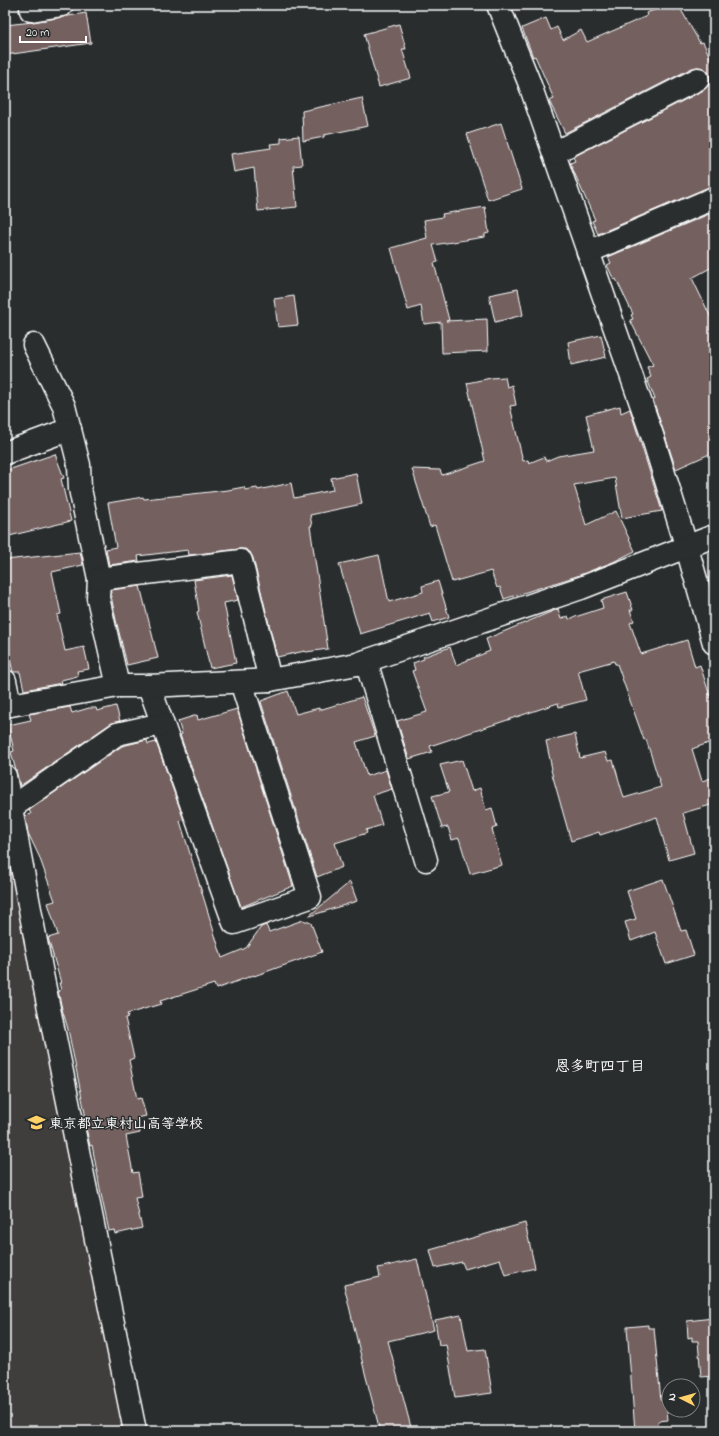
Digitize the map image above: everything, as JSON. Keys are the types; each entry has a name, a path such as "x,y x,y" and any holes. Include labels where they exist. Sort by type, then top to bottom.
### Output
{"street":[{"path":"31,10 62,5"},
{"path":"498,5 529,82 652,435 687,548 714,643"},
{"path":"554,153 698,79"},
{"path":"588,252 714,198"},
{"path":"34,345 64,406 79,465 80,489 99,579 98,598 118,686"},
{"path":"5,453 70,429"},
{"path":"5,681 8,705 118,686 149,686 270,680 357,664 576,590 687,548 714,536"},
{"path":"99,579 241,561 270,680"},
{"path":"366,661 426,860"},
{"path":"149,686 234,922 310,897 241,682"},
{"path":"11,808 117,734 162,724"},
{"path":"5,776 43,979 136,1431"}],"shaded area":[{"name":"東京都立東村山高等学校","path":"5,816 128,1431 5,1431"}],"building":[{"path":"672,5 674,10 680,8 700,43 703,42 714,66 714,186 598,234 592,221 595,220 570,163 575,161 573,157 704,90 709,85 709,74 704,68 692,68 565,133 549,101 554,99 535,56 533,57 522,28 546,18 551,30 557,27 563,40 581,30 587,42 647,16 646,13"},
{"path":"86,13 91,43 5,55 5,25"},
{"path":"399,24 406,49 402,49 411,78 379,87 364,34"},
{"path":"362,98 368,126 303,141 302,111"},
{"path":"501,123 522,189 488,200 467,134"},
{"path":"299,136 302,165 293,166 297,207 258,211 254,168 234,172 231,154 271,148 270,144 281,143 281,138"},
{"path":"485,207 489,233 485,234 485,237 433,245 438,262 434,263 449,320 446,321 487,319 488,351 442,353 441,322 424,324 421,306 408,310 391,248 427,238 424,220 443,217 442,214"},
{"path":"714,212 714,266 692,278 714,324 714,452 676,469 653,400 655,399 647,379 651,377 647,367 653,365 630,320 633,319 631,315 633,314 616,279 614,280 607,265 611,263 608,257"},
{"path":"518,289 523,315 495,322 489,295"},
{"path":"294,296 298,325 278,327 274,299"},
{"path":"601,335 606,357 571,365 568,342"},
{"path":"505,377 507,387 512,385 516,405 510,406 523,461 528,460 529,463 544,457 546,461 558,456 594,450 586,415 620,406 621,413 630,409 662,511 622,518 615,478 574,485 586,525 616,511 635,551 613,562 577,576 504,599 500,587 497,588 491,571 452,582 435,525 430,527 412,469 440,470 442,475 485,461 467,383"},
{"path":"55,454 64,478 61,479 71,521 5,537 5,471"},
{"path":"356,473 362,504 310,515 312,526 310,526 328,649 305,651 277,657 253,558 250,552 245,549 189,555 188,550 138,556 139,561 109,565 106,549 116,547 108,503 143,497 144,499 244,487 245,490 257,488 258,490 291,483 294,498 333,490 331,478"},
{"path":"80,552 83,565 52,572 61,614 57,615 65,651 84,647 89,669 77,671 78,676 61,680 62,683 24,690 20,672 13,672 5,637 5,560"},
{"path":"379,555 389,602 423,592 422,586 438,581 449,617 433,622 430,613 360,634 339,564"},
{"path":"232,575 238,600 224,603 236,663 210,668 197,612 199,611 194,580"},
{"path":"140,586 158,658 127,665 116,620 111,590"},
{"path":"627,592 633,610 630,610 634,621 630,623 641,654 687,640 695,667 700,665 711,699 714,698 714,741 692,749 702,781 714,777 714,804 683,813 694,853 669,860 657,817 600,835 599,832 571,841 551,770 546,741 575,734 580,758 605,752 608,761 613,760 624,798 661,787 646,739 644,740 617,664 615,664 614,661 578,671 586,700 559,707 558,703 430,746 432,752 409,759 397,721 427,712 412,671 415,670 413,663 424,659 423,657 450,647 456,665 490,651 486,639 558,609 561,619 568,616 569,619 603,608 601,600"},
{"path":"288,691 296,714 319,708 319,710 362,697 375,736 356,742 367,776 386,770 392,789 373,795 382,825 366,830 367,833 335,843 342,867 317,877 261,702"},
{"path":"116,706 120,721 110,724 20,786 11,752 14,751 8,725 31,720 29,714 70,707 72,713 89,708 96,708 97,711"},
{"path":"237,709 293,886 241,907 180,735 182,734 178,721 197,715 198,720"},
{"path":"147,740 148,744 156,742 184,820 180,821 222,958 246,948 261,927 266,925 269,932 303,920 311,923 322,952 216,989 214,984 160,1001 161,1004 127,1014 128,1017 125,1018 134,1058 129,1060 137,1099 141,1098 146,1116 137,1118 140,1133 126,1136 133,1173 138,1172 142,1197 135,1198 142,1228 115,1234 114,1230 109,1231 92,1145 90,1146 84,1119 86,1118 68,1029 58,991 61,990 59,983 61,983 48,938 58,935 48,903 55,901 39,856 28,833 25,816 31,814 29,810 122,746"},
{"path":"462,760 472,791 480,788 486,810 492,808 497,827 492,829 502,865 470,874 459,838 452,840 448,827 442,828 432,796 449,792 440,765"},
{"path":"663,879 681,931 686,930 694,955 666,964 655,932 631,941 625,922 636,919 627,891"},
{"path":"350,882 357,901 310,916 310,915"},
{"path":"525,1223 535,1268 505,1275 500,1259 465,1269 462,1262 435,1268 430,1250"},
{"path":"417,1259 434,1330 388,1341 412,1431 380,1431 344,1285 380,1277 378,1268"},
{"path":"461,1315 468,1351 485,1349 492,1393 455,1398 446,1344 439,1345 435,1320"},
{"path":"713,1318 714,1376 701,1377 698,1341 692,1341 692,1337 688,1338 687,1321"},
{"path":"648,1325 648,1328 654,1328 661,1401 661,1418 668,1418 668,1420 658,1421 659,1431 635,1431 627,1327"}],"place":[{"name":"東京都立東村山高等学校","path":"36,1123"}],"district":[{"name":"恩多町四丁目","path":"600,1066"}]}
